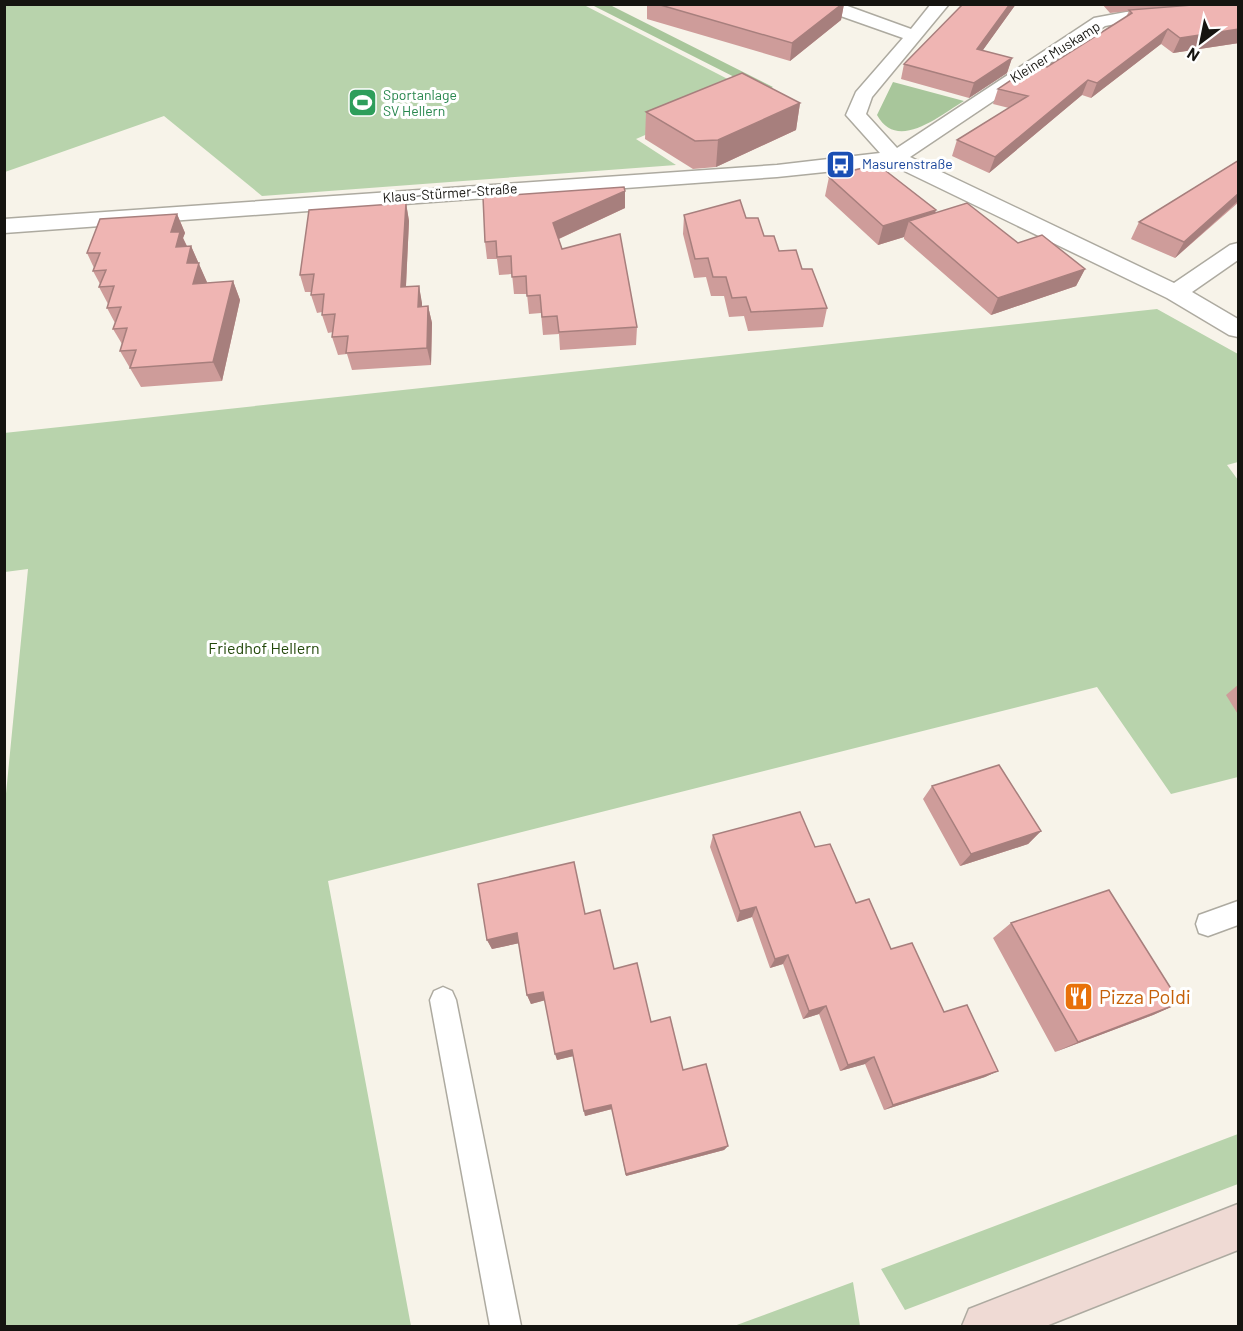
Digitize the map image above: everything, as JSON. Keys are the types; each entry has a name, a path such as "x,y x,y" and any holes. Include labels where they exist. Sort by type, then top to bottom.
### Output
{"main road":[{"path":"986,1326 1239,1227"}],"street":[{"path":"824,4 912,35"},
{"path":"941,4 912,35 863,96 856,115 895,158 1175,293 1239,329"},
{"name":"Kleiner Muskamp","path":"895,158 1100,22 1126,17 1239,9"},
{"name":"Klaus-Stürmer-Straße","path":"4,226 777,171 895,158"},
{"path":"1175,293 1239,250"}],"lane":[{"path":"1208,924 1239,913"},
{"path":"443,1000 506,1326"}],"green space":[{"name":"Sportanlage SV Hellern","path":"4,5 584,5 749,90 636,139 676,165 262,196 164,116 5,172"},
{"path":"592,5 610,5 773,87 764,92"},
{"path":"893,82 964,101 931,122 907,131 896,131 885,126 877,115"},
{"name":"Friedhof Hellern","path":"1157,309 1238,354 1238,462 1227,465 1238,480 1238,777 1171,794 1097,687 328,881 411,1326 5,1326 4,814 28,569 5,572 4,433"},
{"path":"1238,1134 1238,1184 905,1310 881,1269"},
{"path":"853,1282 860,1326 734,1326"}],"building":[{"path":"657,4 842,4 792,43"},
{"path":"963,4 1010,4 977,49 1012,58 974,83 904,64"},
{"path":"1205,4 1239,4 1239,29 1180,38 1168,29 1097,83 1088,80 995,157 957,140 1028,96 998,89 1035,64 1047,67 1132,13 1129,10"},
{"path":"742,73 800,103 718,140 695,141 646,112"},
{"path":"1239,160 1239,193 1184,242 1139,222"},
{"path":"877,164 936,210 883,226 829,177"},
{"path":"624,187 625,191 553,223 562,249 620,234 637,327 559,332 557,316 542,317 540,295 527,296 526,276 512,277 511,256 497,257 496,241 485,242 483,197"},
{"path":"740,200 746,218 758,218 764,236 774,236 779,251 796,250 802,269 812,269 827,308 751,312 746,297 732,298 726,277 713,277 708,258 695,259 684,215"},
{"path":"406,203 401,287 419,286 418,307 428,306 427,348 346,353 348,336 332,337 335,314 322,315 324,294 311,295 314,274 300,275 309,210"},
{"path":"967,203 1018,243 1042,235 1085,269 998,298 909,221"},
{"path":"177,214 171,232 180,232 176,247 191,246 187,263 199,263 193,284 233,281 213,362 130,368 136,350 120,351 127,328 113,329 121,307 107,308 114,286 99,287 106,270 93,271 100,253 87,253 100,219"},
{"path":"999,765 1041,831 971,854 932,786"},
{"path":"800,812 815,847 830,844 856,903 869,899 891,949 912,943 944,1012 967,1005 998,1071 893,1105 874,1057 848,1065 826,1006 809,1011 788,955 775,959 756,907 740,911 713,835"},
{"path":"574,862 585,914 600,910 614,969 637,963 651,1022 670,1017 683,1070 706,1064 728,1146 626,1174 611,1105 584,1111 572,1050 555,1054 543,992 527,995 517,933 487,940 478,884"},
{"path":"1109,890 1180,1003 1078,1042 1011,923"}],"place":[{"name":"Sportanlage SV Hellern","path":"362,103"},
{"name":"Masurenstraße","path":"841,164"},
{"name":"Pizza Poldi","path":"1078,997"}]}
